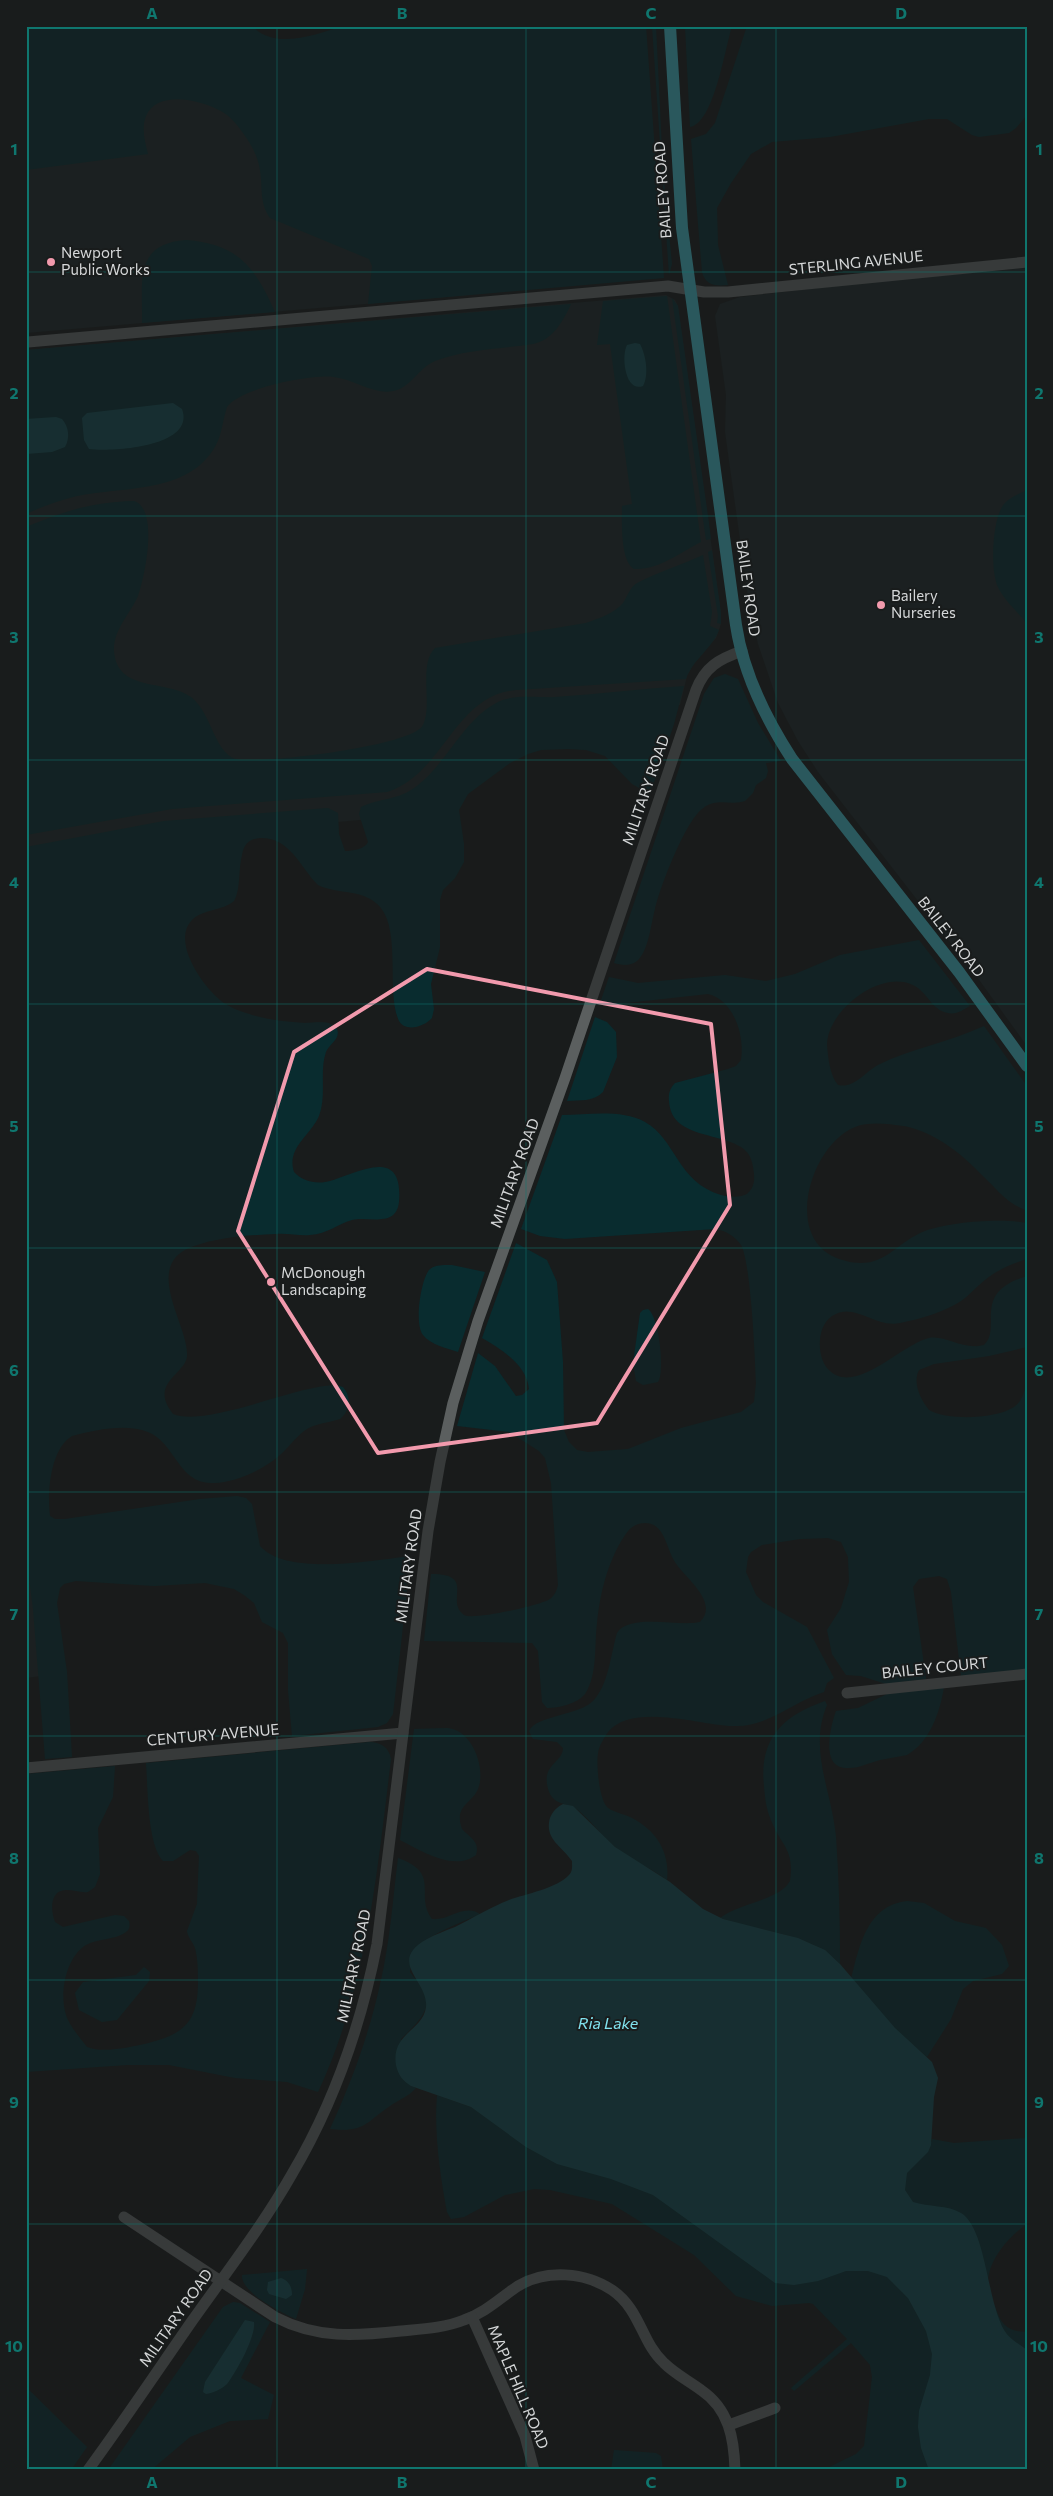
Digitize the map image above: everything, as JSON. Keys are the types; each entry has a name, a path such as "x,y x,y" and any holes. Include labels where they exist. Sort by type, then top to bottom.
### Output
{"main road":[{"name":"BAILEY ROAD","path":"670,26 679,194 689,290 736,625 742,650 762,705 792,759 959,972 1027,1066"}],"street":[{"name":"STERLING AVENUE","path":"28,342 668,286 689,290 728,292 1027,262"},
{"name":"MILITARY ROAD","path":"88,2470 221,2281 292,2174 320,2121 349,2050 366,1995 376,1944 434,1494 446,1430 463,1368 565,1078 696,690 703,675 711,665 742,650"},
{"name":"BAILEY COURT","path":"847,1693 1027,1674"},
{"name":"CENTURY AVENUE","path":"26,1768 404,1733"},
{"path":"124,2217 284,2322 324,2334 351,2336 434,2328 472,2317 518,2286 538,2278 570,2276 593,2281 612,2290 627,2302 658,2357 713,2400 729,2425 733,2441 735,2470"},
{"name":"MAPLE HILL ROAD","path":"472,2317 525,2436 534,2470"},
{"path":"729,2425 775,2408"}],"highlighted area":[{"path":"427,969 711,1024 730,1205 597,1423 378,1453 238,1231 294,1052"}],"shaded area":[{"path":"26,26 218,26 470,295 26,333"},
{"path":"26,26 252,26 261,34 272,38 284,39 309,36 344,26 646,26 664,278 368,304 372,266 369,259 270,218 264,206 258,160 246,137 236,123 224,113 203,103 192,101 170,100 160,102 152,108 146,116 144,125 148,154 26,170"},
{"path":"652,26 656,26 663,170 672,264 669,275"},
{"path":"685,26 732,26 712,99 706,113 698,122 690,127"},
{"path":"747,26 1027,26 1027,115 1009,133 979,137 972,135 947,119 929,119 830,137 772,142 751,154 717,208 718,245 728,285 712,284 706,280 702,272 691,139 706,134 715,123"},
{"path":"186,240 204,242 219,247 232,253 242,261 252,270 260,282 275,312 142,323 142,280 149,257 157,249 169,243"},
{"path":"1027,268 1027,1046 977,977 818,772 798,741 778,703 758,644 748,597 725,432 726,395 715,316 720,304 740,297 870,282"},
{"path":"666,295 675,300 678,306 721,613 721,624 716,638 694,663 687,676 680,705 525,739 402,816 26,851 26,350"},
{"path":"667,296 701,542 660,564 643,569 634,569 629,565 624,550 622,506 632,504 610,344 597,345 603,301"},
{"path":"672,298 678,306 709,523 711,539 706,540"},
{"path":"571,304 552,334 540,342 458,354 435,361 424,368 405,386 393,391 378,391 334,377 294,380 261,388 234,400 227,407 220,435 213,450 201,464 185,475 168,482 149,486 73,497 49,504 26,514 26,350"},
{"path":"1027,490 1027,624 1007,601 998,587 995,579 993,557 995,532 1000,511 1009,499"},
{"path":"134,501 142,507 146,516 148,544 144,574 138,596 119,629 114,643 117,664 124,673 133,679 169,688 191,697 198,704 224,751 231,757 240,760 307,756 368,746 414,733 423,725 426,717 427,664 435,648 586,623 615,610 623,603 636,584 703,555 712,612 710,626 719,630 686,679 516,690 495,695 478,706 463,720 422,769 406,783 387,792 172,809 26,835 26,527 79,508 105,503"},
{"path":"712,550 721,624 717,623 718,616 708,552"},
{"path":"725,674 738,679 758,723 781,761 766,763 768,771 766,778 756,785 753,793 745,801 713,803 707,805 695,816 681,841 668,871 658,899 645,949 636,962 624,965 614,963 704,694 714,678"},
{"path":"684,686 674,724 650,794 632,784 605,756 586,750 568,749 541,750 528,754 510,763 468,794 459,810 464,844 464,862 455,878 443,890 440,900 440,947 431,984 434,1009 432,1018 425,1024 416,1027 406,1027 399,1021 395,1009 390,932 387,919 381,908 367,897 318,885 294,854 279,842 260,838 248,843 243,851 238,891 234,901 224,907 197,916 187,928 185,940 192,964 216,997 224,1003 258,1017 292,1022 332,1024 337,1029 337,1036 327,1049 324,1060 322,1100 319,1116 296,1149 292,1163 294,1172 312,1182 325,1182 374,1167 385,1168 393,1172 398,1183 399,1202 397,1210 387,1218 352,1220 316,1234 256,1235 204,1243 178,1255 170,1266 171,1296 186,1343 187,1356 181,1368 166,1387 166,1403 173,1414 185,1417 219,1413 295,1392 335,1385 343,1387 349,1399 348,1408 340,1419 308,1428 280,1455 257,1470 240,1478 214,1483 202,1482 192,1477 157,1437 139,1429 100,1430 72,1436 65,1442 55,1461 50,1484 50,1516 55,1519 65,1519 200,1499 237,1496 246,1498 252,1504 260,1546 273,1555 290,1561 310,1564 332,1564 411,1556 393,1714 387,1723 378,1727 292,1736 288,1690 288,1643 283,1633 262,1622 254,1603 244,1595 234,1589 205,1583 154,1586 76,1581 64,1584 60,1588 57,1603 67,1672 72,1757 45,1759 33,1609 26,1554 26,847 164,821 328,808 338,813 339,834 345,851 355,850 362,848 368,842 359,814 361,807 396,797 417,786 438,765 475,719 498,702 519,697 555,697"},
{"path":"919,940 970,1006 954,1013 942,1011 933,1005 918,988 900,982 886,983 871,988 846,1007 836,1019 829,1032 827,1045 831,1072 838,1085 849,1085 873,1068 891,1059 984,1026 1027,1086 1027,1211 1007,1200 966,1160 947,1145 926,1133 904,1126 866,1124 855,1127 839,1137 826,1152 815,1171 809,1192 807,1213 811,1232 821,1248 839,1259 854,1263 866,1263 886,1256 914,1237 935,1228 976,1222 1004,1221 1027,1223 1027,1259 1007,1266 995,1273 954,1305 924,1317 890,1324 849,1311 840,1312 832,1316 823,1326 820,1350 823,1362 827,1368 838,1376 850,1377 863,1374 918,1342 929,1338 942,1339 969,1346 984,1345 989,1338 991,1329 993,1301 999,1291 1010,1283 1027,1276 1027,1347 989,1356 934,1364 919,1370 916,1380 920,1396 929,1410 937,1414 959,1417 996,1414 1014,1407 1021,1399 1027,1382 1027,1669 961,1676 951,1592 947,1579 939,1576 919,1579 913,1587 926,1679 886,1684 861,1676 846,1675 832,1654 827,1630 841,1608 849,1582 848,1557 841,1542 828,1538 800,1539 762,1545 751,1552 748,1557 746,1572 756,1595 763,1602 807,1627 834,1678 827,1683 824,1692 812,1696 768,1719 745,1726 719,1725 667,1717 649,1717 633,1718 619,1723 608,1732 599,1748 597,1758 602,1798 608,1808 641,1823 655,1836 664,1852 667,1880 621,1852 579,1811 552,1797 547,1784 548,1772 560,1757 563,1748 557,1742 533,1739 529,1731 540,1722 579,1709 594,1700 606,1677 617,1633 623,1627 643,1622 700,1622 705,1614 706,1606 703,1598 675,1562 664,1537 657,1527 645,1523 631,1528 621,1541 606,1575 600,1599 594,1669 589,1686 582,1697 567,1705 556,1707 547,1708 542,1702 538,1651 532,1643 424,1641 431,1574 445,1575 453,1578 456,1583 459,1609 464,1615 470,1616 507,1612 544,1602 553,1596 558,1585 551,1483 545,1458 539,1451 509,1432 457,1426 478,1353 495,1366 516,1396 522,1395 529,1389 527,1380 518,1365 497,1347 482,1338 516,1243 547,1260 557,1282 563,1362 564,1430 569,1442 577,1450 588,1452 628,1449 681,1428 741,1412 754,1402 756,1383 750,1290 741,1245 733,1237 716,1229 565,1239 540,1236 521,1229 562,1115 615,1114 636,1118 655,1129 686,1171 706,1189 721,1195 737,1197 747,1194 753,1185 752,1162 744,1149 731,1142 687,1128 678,1122 672,1113 669,1101 670,1091 675,1083 728,1069 736,1066 741,1060 742,1051 739,1030 731,1011 725,1003 708,994 617,1004 600,1003 609,977 638,983 725,975 766,981 795,974 840,955"},
{"path":"595,1017 607,1022 616,1032 617,1057 603,1092 591,1099 567,1101"},
{"path":"452,1265 485,1272 458,1352 439,1346 426,1338 420,1329 419,1322 421,1292 426,1275 431,1268"},
{"path":"648,1309 652,1314 658,1333 661,1367 658,1382 643,1385 636,1381 633,1363 640,1313"},
{"path":"26,1511 41,1676 26,1678"},
{"path":"944,1687 933,1725 922,1742 907,1755 850,1768 838,1766 833,1761 829,1744 836,1711 858,1708 887,1694"},
{"path":"825,1701 827,1705 822,1722 820,1754 836,1837 840,1964 814,1945 799,1939 720,1918 778,1893 790,1881 791,1862 789,1854 775,1829 766,1803 763,1769 765,1755 776,1731 785,1722 810,1707"},
{"path":"447,1728 456,1730 469,1741 478,1759 480,1768 479,1786 460,1814 462,1829 477,1846 476,1855 467,1860 458,1861 437,1858 400,1840 414,1729"},
{"path":"369,1742 377,1743 386,1748 391,1759 375,1886 359,1970 348,2012 335,2052 318,2092 287,2082 235,2078 169,2065 127,2065 26,2072 26,1774 115,1766 113,1797 98,1828 100,1874 95,1887 88,1892 61,1891 54,1897 52,1906 55,1922 63,1927 115,1915 124,1916 129,1921 128,1930 122,1935 96,1941 86,1945 79,1951 69,1967 64,1986 63,1996 67,2019 81,2040 87,2047 93,2049 114,2049 154,2042 176,2033 190,2019 195,2010 197,1998 197,1957 187,1931 197,1904 199,1856 196,1851 190,1850 173,1861 163,1861 158,1853 149,1815 146,1763"},
{"path":"398,1858 411,1864 419,1871 423,1878 425,1901 432,1919 444,1918 468,1910 480,1914 432,1936 417,1947 413,1953 410,1972 423,1988 427,2003 422,2016 401,2039 411,2086 416,2088 410,2094 358,2128 330,2129 360,2056 377,1999 387,1950"},
{"path":"907,1901 924,1903 955,1921 986,1928 1002,1945 1009,1966 1002,1974 973,1981 963,1989 951,2019 927,2057 899,2033 851,1979 862,1941 874,1919 882,1910 893,1904"},
{"path":"144,1967 150,1972 149,1981 117,2020 102,2022 79,2010 75,1993 83,1982 136,1975"},
{"path":"437,2095 471,2107 492,2121 929,2149 932,2139 954,2143 1027,2138 1027,2224 1013,2235 1001,2249 992,2266 988,2283 991,2297 1003,2323 1015,2331 1027,2332 1027,2350 1018,2344 1027,2470 823,2470 856,2454 864,2446 872,2377 870,2365 851,2343 794,2391 791,2388 847,2339 813,2304 772,2306 736,2296 694,2255 612,2204 550,2190 534,2189 505,2195 464,2217 451,2219 447,2212 438,2154"},
{"path":"307,2269 305,2289 296,2319 263,2301 243,2282 242,2275"},
{"path":"233,2302 240,2303 270,2322 241,2378 274,2395 268,2419 230,2421 190,2437 151,2470 108,2470 223,2307"},
{"path":"26,2387 87,2447 71,2470 26,2470"},
{"path":"614,2450 656,2453 661,2456 663,2470 611,2470"}],"water":[{"path":"640,344 642,349 646,371 643,386 637,387 628,379 624,357 627,345"},
{"path":"173,403 182,409 183,422 177,432 165,439 132,448 100,450 89,449 84,440 82,418 87,413"},
{"path":"56,417 62,419 67,429 68,440 65,447 52,452 26,454 26,419"},
{"name":"Ria Lake","path":"563,1804 573,1806 615,1847 670,1882 703,1909 723,1919 798,1938 825,1950 840,1964 895,2028 932,2062 938,2078 934,2097 931,2145 928,2152 907,2173 905,2190 913,2202 956,2210 969,2221 981,2249 998,2317 1009,2336 1027,2350 1027,2470 929,2470 921,2448 918,2427 919,2411 930,2375 932,2354 926,2331 908,2298 887,2277 868,2271 846,2271 818,2281 794,2285 775,2283 653,2195 611,2179 557,2164 526,2147 471,2107 411,2086 401,2077 396,2065 398,2046 419,2022 424,2015 426,2007 422,1989 409,1964 410,1956 415,1947 430,1937 455,1927 502,1903 564,1880 572,1870 572,1861 555,1842 549,1825 552,1813"},
{"path":"281,2278 288,2283 291,2289 292,2295 286,2299 269,2294 267,2290 268,2282"},
{"path":"245,2320 254,2322 254,2328 249,2345 240,2363 223,2388 206,2394 203,2392 205,2382"}],"place":[{"name":"Newport Public Works","path":"51,262"},
{"name":"Bailery Nurseries","path":"881,605"},
{"name":"McDonough Landscaping","path":"271,1282"}]}
